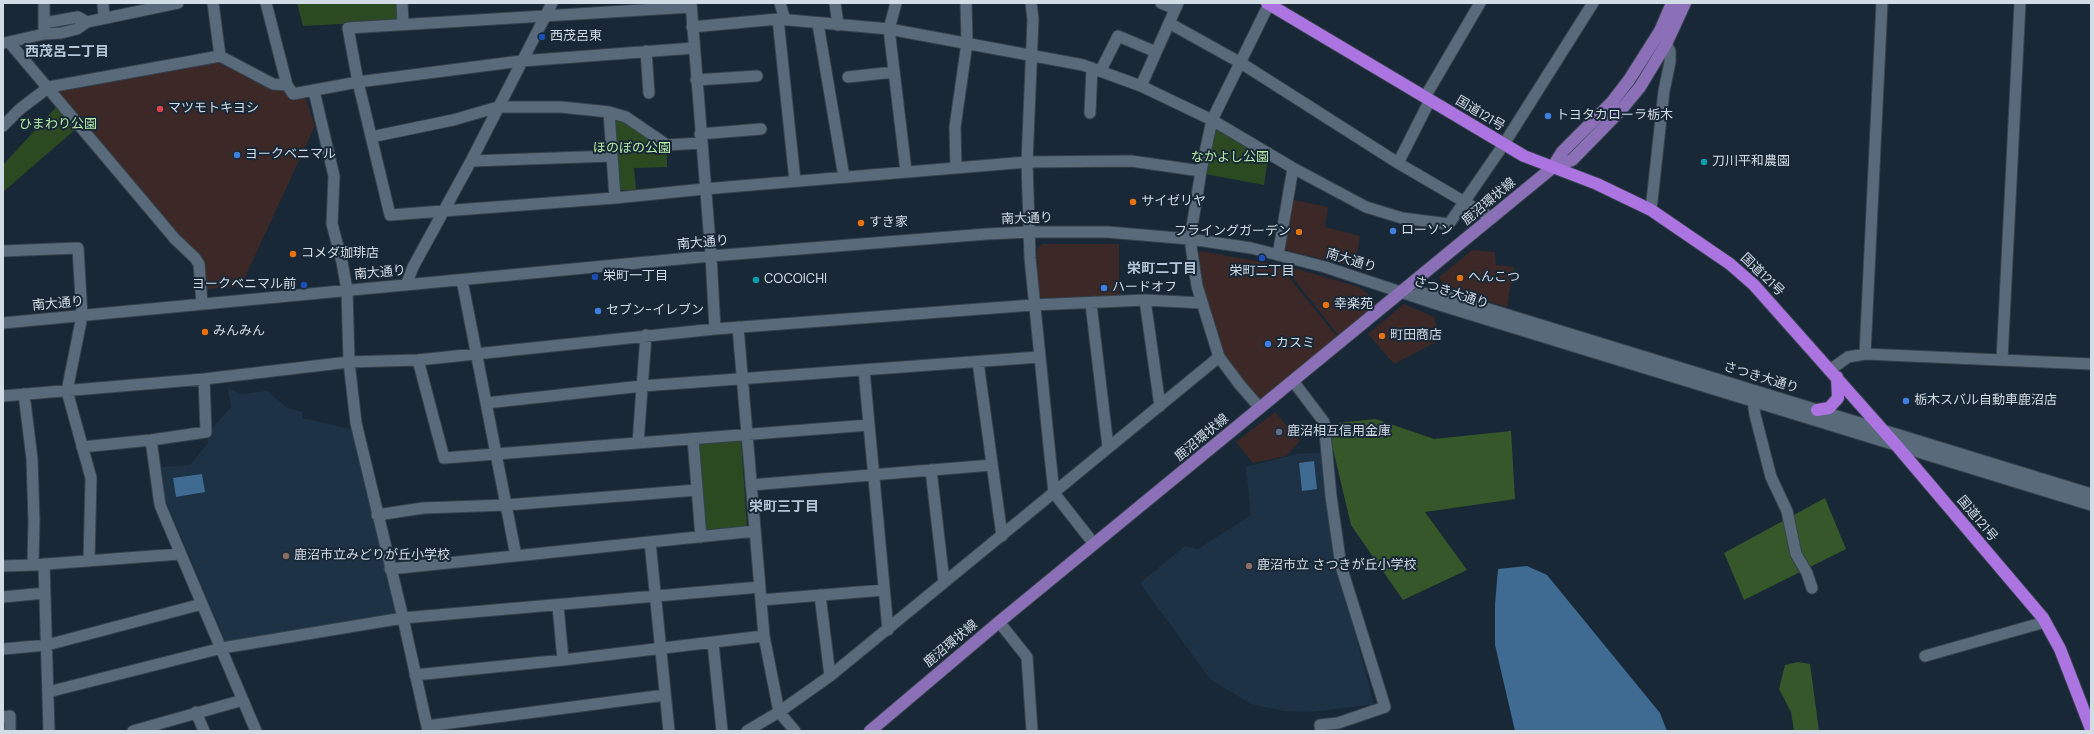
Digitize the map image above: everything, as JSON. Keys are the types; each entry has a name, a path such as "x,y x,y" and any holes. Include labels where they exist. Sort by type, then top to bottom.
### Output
{"highway":[{"name":"国道121号","path":"1268,4 1524,156 1624,196 1651,210 1730,264 1754,285 1897,446 2045,622 2060,649 2091,729"},
{"path":"1817,410 1829,408 1838,398 1833,374"}],"main road":[{"name":"鹿沼環状線","path":"1552,168 1562,152 1612,102 1629,80 1660,31 1672,3"},
{"name":"鹿沼環状線","path":"870,731 999,622 1293,381 1400,291 1552,168 1572,160 1610,121 1640,87 1666,44 1685,3"}],"street":[{"path":"44,3 44,34"},
{"path":"103,3 104,18"},
{"path":"6,42 44,34 66,32 77,29 87,22 154,6 178,3"},
{"path":"213,3 220,56"},
{"path":"266,3 287,85 293,94 314,92 358,82 521,61 694,48"},
{"path":"402,3 403,24"},
{"path":"406,285 413,267 471,161 552,3"},
{"path":"780,3 795,181"},
{"path":"835,3 838,25"},
{"path":"896,3 889,29 906,171"},
{"path":"956,168 955,127 967,43 966,3"},
{"path":"1031,3 1033,19 1027,162 1029,232 1033,305 1054,493 1094,544"},
{"path":"1141,86 1176,6 1161,3"},
{"path":"1398,163 1427,98 1480,3"},
{"path":"692,27 782,20 889,29 1032,55 1096,69 1141,86 1212,120 1293,168 1366,207 1402,218 1449,224 1463,201 1504,144 1593,3"},
{"path":"1865,354 1882,3"},
{"path":"2002,360 2020,3"},
{"path":"1260,408 1240,386 1219,357 1202,303 1190,239 1201,171 1212,120 1241,63 1268,4"},
{"path":"715,329 711,256 704,189 700,139 691,5 348,28 358,82 390,215 615,198 704,189 906,171 1027,162 1131,161 1201,171"},
{"path":"44,23 78,17 87,22"},
{"path":"1169,23 1241,63 1398,163 1492,218"},
{"path":"818,24 844,177"},
{"path":"1090,113 1096,69 1118,36 1156,52"},
{"path":"6,42 49,87 175,239 195,258 199,264 202,304"},
{"path":"1651,210 1664,91 1670,62 1670,51 1666,44"},
{"path":"646,51 649,93"},
{"path":"3,126 20,109 49,87 220,56 273,84 287,85"},
{"path":"848,77 894,72"},
{"path":"696,80 757,76"},
{"path":"314,92 334,176 332,224 342,262 347,290 349,362 356,423 390,569 404,618 415,675 428,728 665,695"},
{"path":"371,136 453,120 498,108 561,107 609,112 626,117 667,145 761,128"},
{"path":"609,112 615,198"},
{"path":"471,161 611,156"},
{"path":"1278,255 1293,168"},
{"name":"南大通り","path":"3,323 711,256 1029,232 1107,232 1220,242 1278,255 1400,291"},
{"path":"3,251 78,248 82,316 67,391 91,478 89,561"},
{"path":"462,280 516,556"},
{"name":"さつき大通り","path":"1400,291 1440,305 1753,402 2091,505"},
{"name":"さつき大通り","path":"1400,291 1443,295 2091,494"},
{"path":"3,396 204,379 349,362 418,360 646,335 738,327 1033,305 1091,304 1145,300 1202,303"},
{"path":"1145,300 1160,406"},
{"path":"1091,304 1108,447"},
{"path":"738,327 764,636 780,712 795,731"},
{"path":"638,443 646,335"},
{"path":"1833,374 1848,357 1865,354 2091,364"},
{"path":"486,404 642,386 1039,357"},
{"path":"747,731 780,712 830,676 888,630 944,582 1219,357"},
{"path":"418,360 444,458 869,425"},
{"path":"978,362 1002,536"},
{"path":"864,370 888,630"},
{"path":"82,447 151,440 206,432 204,379"},
{"path":"1293,381 1324,422 1331,496 1341,566 1385,707 1338,723 1320,725 1321,731"},
{"path":"24,394 32,459 34,521 32,565"},
{"path":"1753,402 1771,477 1787,511 1796,554 1807,573 1812,588"},
{"path":"693,439 700,537"},
{"path":"151,440 160,505 256,731"},
{"path":"751,485 992,465"},
{"path":"931,470 944,582"},
{"path":"377,515 423,508 506,505 697,490"},
{"path":"390,569 755,532"},
{"path":"650,542 669,731"},
{"path":"3,566 180,554"},
{"path":"44,564 49,731"},
{"path":"48,692 222,648 404,618 558,606 760,587"},
{"path":"761,600 884,590"},
{"path":"3,597 45,593"},
{"path":"820,595 830,676"},
{"path":"3,649 47,645 202,604"},
{"path":"558,606 563,660"},
{"path":"999,622 1027,657 1032,731"},
{"path":"1925,656 2045,622"},
{"path":"415,675 563,660 764,636"},
{"path":"713,643 722,731"},
{"path":"133,731 243,700"},
{"path":"196,712 204,731"},
{"path":"3,717 10,716 10,731"}],"shaded area":[{"path":"220,60 272,85 301,86 315,126 241,286 208,289 204,286 202,261 55,89"},
{"path":"1289,199 1328,207 1325,227 1360,236 1355,267 1281,249"},
{"path":"1042,244 1119,244 1119,296 1044,299 1039,295 1037,249"},
{"path":"1472,250 1495,252 1496,265 1514,267 1507,307 1445,288 1439,277"},
{"path":"1200,251 1279,265 1338,338 1259,402 1222,355 1203,293 1197,256"},
{"path":"1283,265 1359,287 1371,296 1376,305 1339,336"},
{"path":"1404,304 1434,317 1440,340 1394,364 1368,334"},
{"name":"鹿沼市立みどりが丘小学校","path":"228,388 242,394 267,391 287,408 302,412 302,418 354,430 396,613 393,617 230,643 225,640 165,499 162,467 190,465 208,443 207,434 231,407"},
{"path":"1275,412 1300,441 1286,456 1253,463 1236,442"},
{"name":"鹿沼市立 さつきが丘小学校","path":"1323,453 1332,547 1374,704 1312,712 1284,711 1251,704 1210,679 1140,583 1185,546 1198,549 1251,515 1246,467 1297,454"}],"green space":[{"path":"297,3 399,3 400,17 395,21 303,26"},
{"name":"ひまわり公園","path":"59,104 78,127 3,192 3,165"},
{"name":"ほのぼの公園","path":"618,116 667,150 667,167 634,168 636,190 621,190 617,187 612,119"},
{"name":"なかよし公園","path":"1220,129 1268,157 1264,185 1205,174 1213,132"},
{"path":"1376,419 1434,439 1511,431 1515,499 1425,512 1467,570 1403,600 1351,525 1327,424"},
{"path":"736,438 741,441 747,525 744,529 708,532 702,528 697,444 701,440"},
{"path":"1825,498 1846,549 1744,600 1724,553"},
{"path":"1798,662 1810,664 1819,731 1794,731 1791,712 1779,689 1785,665"}],"water":[{"path":"1314,461 1317,489 1302,491 1299,463"},
{"path":"202,474 205,492 176,497 173,478"},
{"path":"1527,566 1547,575 1660,713 1667,731 1515,731 1495,645 1495,604 1498,569"}],"place":[{"name":"西茂呂東","path":"542,37"},
{"name":"マツモトキヨシ","path":"160,109"},
{"name":"トヨタカローラ栃木","path":"1548,116"},
{"name":"ヨークベニマル","path":"237,155"},
{"name":"刀川平和農園","path":"1704,162"},
{"name":"サイゼリヤ","path":"1133,202"},
{"name":"すき家","path":"861,223"},
{"name":"ローソン","path":"1393,231"},
{"name":"フライングガーデン","path":"1299,232"},
{"name":"コメダ珈琲店","path":"293,254"},
{"name":"栄町二丁目","path":"1262,258"},
{"name":"栄町一丁目","path":"595,277"},
{"name":"へんこつ","path":"1460,278"},
{"name":"COCOICHI","path":"756,280"},
{"name":"ヨークベニマル前","path":"304,285"},
{"name":"ハードオフ","path":"1104,288"},
{"name":"幸楽苑","path":"1326,305"},
{"name":"セブン-イレブン","path":"598,311"},
{"name":"みんみん","path":"205,332"},
{"name":"町田商店","path":"1382,336"},
{"name":"カスミ","path":"1268,344"},
{"name":"栃木スバル自動車鹿沼店","path":"1906,401"},
{"name":"鹿沼相互信用金庫","path":"1279,432"},
{"name":"鹿沼市立みどりが丘小学校","path":"286,556"},
{"name":"鹿沼市立 さつきが丘小学校","path":"1249,566"}],"district":[{"name":"西茂呂二丁目","path":"67,52"},
{"name":"栄町二丁目","path":"1162,269"},
{"name":"栄町三丁目","path":"784,507"}]}
